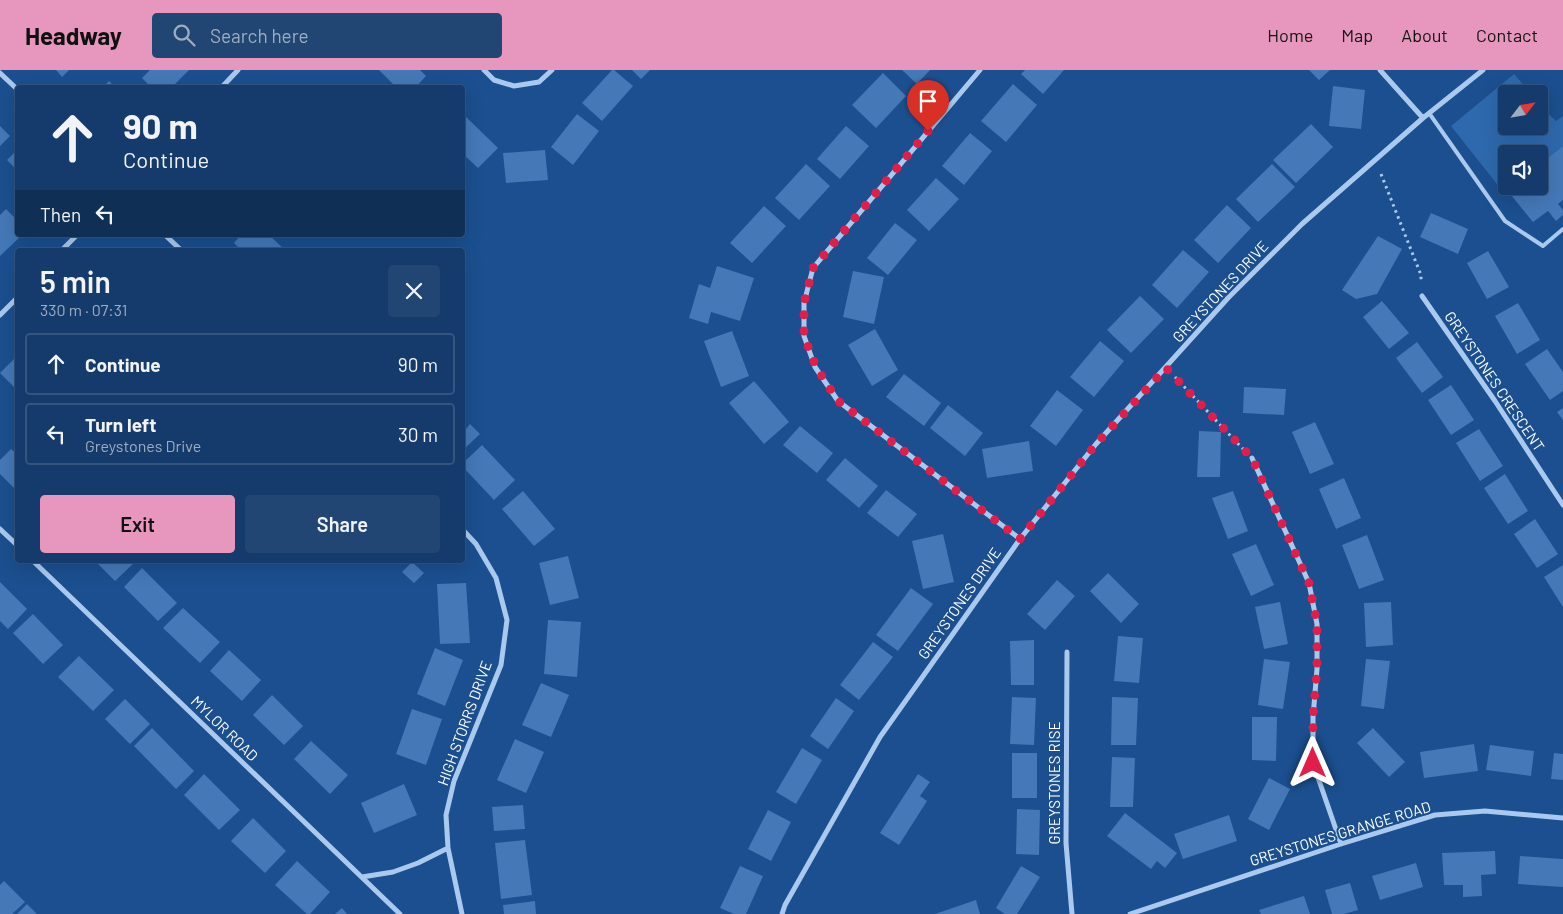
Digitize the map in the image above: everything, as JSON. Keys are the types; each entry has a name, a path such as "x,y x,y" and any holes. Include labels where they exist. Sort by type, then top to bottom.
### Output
{"street":[{"path":"224,85 238,70"},
{"path":"484,70 494,80 514,86 539,82 552,70"},
{"path":"980,70 813,268 804,303 804,336 816,367 838,401 1020,539"},
{"path":"1380,70 1423,118"},
{"name":"GREYSTONES DRIVE","path":"782,914 880,737 1020,539 1096,444 1228,298 1302,224 1423,118 1483,70"},
{"path":"0,72 15,87"},
{"path":"64,248 75,237"},
{"path":"167,237 179,248"},
{"name":"GREYSTONES CRESCENT","path":"1422,296 1495,401 1563,505"},
{"path":"0,315 15,300"},
{"path":"1252,458 1309,583 1317,624 1313,763 1341,844"},
{"path":"0,529 15,543"},
{"name":"HIGH STORRS DRIVE","path":"462,914 448,848 446,815 454,781 501,665 507,620 496,578 476,544 465,532"},
{"name":"MYLOR ROAD","path":"35,563 400,914"},
{"name":"GREYSTONES RISE","path":"1067,652 1066,843 1072,914"},
{"name":"GREYSTONES GRANGE ROAD","path":"1130,914 1341,844 1436,816 1485,811 1563,818"},
{"path":"362,877 393,872 418,863 448,848"}],"lane":[{"path":"1429,113 1506,221 1543,246 1563,229"}],"path":[{"path":"1375,160 1421,275 1422,296"},
{"path":"1166,368 1252,458"}],"shaded area":[{"path":"1514,74 1524,85 1501,85"},
{"path":"1498,87 1498,135 1548,135 1548,113 1556,121 1563,116 1563,146 1548,158 1548,145 1498,145 1498,185 1451,126"}],"building":[{"path":"56,70 69,70 62,77"},
{"path":"150,70 189,70 174,85 149,85 142,78"},
{"path":"379,70 420,70 426,76 418,85 394,85"},
{"path":"612,70 633,86 602,121 582,103"},
{"path":"632,70 650,70 641,79"},
{"path":"902,70 930,70 917,84"},
{"path":"1025,70 1064,70 1043,94 1021,74"},
{"path":"1309,70 1330,70 1319,80"},
{"path":"883,73 906,96 876,128 852,105"},
{"path":"109,81 113,85 105,85"},
{"path":"1013,84 1037,105 1006,142 981,121"},
{"path":"1333,86 1365,90 1361,129 1329,126"},
{"path":"577,114 599,131 573,165 551,147"},
{"path":"465,118 498,148 478,168 465,156"},
{"path":"1311,124 1333,147 1296,183 1273,160"},
{"path":"0,126 10,136 0,146"},
{"path":"846,126 869,146 840,179 817,159"},
{"path":"970,133 992,151 964,185 942,166"},
{"path":"1563,146 1563,200 1558,204 1563,210 1563,215 1556,221 1548,211 1533,222 1511,195 1548,195 1548,158"},
{"path":"545,150 548,180 506,183 503,153"},
{"path":"15,152 15,168 7,160"},
{"path":"806,164 830,186 799,220 775,198"},
{"path":"1272,164 1295,187 1258,222 1236,199"},
{"path":"936,178 959,199 929,231 907,210"},
{"path":"1227,205 1251,228 1218,263 1194,240"},
{"path":"764,206 786,226 752,263 730,243"},
{"path":"6,209 15,218 15,237 20,237 0,256 0,215"},
{"path":"1431,213 1468,229 1458,254 1420,237"},
{"path":"895,223 917,240 888,275 867,258"},
{"path":"1378,236 1402,249 1377,294 1356,299 1342,290"},
{"path":"239,237 271,237 283,248 239,248 234,243"},
{"path":"1183,250 1209,272 1177,308 1152,285"},
{"path":"1488,251 1509,287 1487,299 1467,263"},
{"path":"717,266 754,278 740,321 711,312 708,324 689,318 699,284 710,288"},
{"path":"853,271 884,277 874,324 843,317"},
{"path":"1140,296 1164,319 1131,353 1107,330"},
{"path":"1382,301 1409,333 1389,349 1363,317"},
{"path":"1518,303 1540,340 1517,354 1495,316"},
{"path":"875,329 898,370 872,386 848,345"},
{"path":"732,331 749,376 721,387 704,341"},
{"path":"1100,341 1124,361 1094,397 1070,377"},
{"path":"1417,342 1443,377 1422,393 1396,358"},
{"path":"1547,349 1563,372 1563,391 1550,400 1525,364"},
{"path":"15,358 15,388 0,373"},
{"path":"904,374 941,403 924,426 886,397"},
{"path":"754,381 789,422 764,444 729,403"},
{"path":"1451,385 1474,420 1451,435 1428,400"},
{"path":"1244,387 1286,389 1284,415 1243,413"},
{"path":"1057,390 1083,410 1056,446 1030,426"},
{"path":"948,405 983,433 965,456 930,428"},
{"path":"1563,408 1563,420 1557,412"},
{"path":"1315,422 1334,464 1310,474 1292,432"},
{"path":"470,424 480,434 465,448 465,428"},
{"path":"800,426 833,453 817,473 783,445"},
{"path":"1479,429 1503,466 1480,481 1456,443"},
{"path":"1199,431 1221,432 1220,477 1197,477"},
{"path":"1029,441 1033,471 987,478 982,449"},
{"path":"482,445 515,480 494,500 465,469 465,461"},
{"path":"11,449 15,452 15,489 0,474 0,460"},
{"path":"845,458 878,486 859,508 826,480"},
{"path":"1505,474 1528,511 1508,524 1484,488"},
{"path":"1344,478 1361,518 1336,529 1319,489"},
{"path":"886,490 917,514 898,537 867,513"},
{"path":"523,491 555,529 534,546 502,509"},
{"path":"1233,491 1248,531 1228,539 1212,498"},
{"path":"1535,519 1558,554 1537,568 1514,534"},
{"path":"943,534 954,582 923,589 912,541"},
{"path":"1367,535 1384,580 1359,589 1342,545"},
{"path":"1256,544 1274,585 1251,596 1232,554"},
{"path":"568,556 579,598 550,605 539,563"},
{"path":"97,563 134,563 115,581"},
{"path":"413,563 424,573 414,583 402,572"},
{"path":"1563,565 1563,607 1544,577"},
{"path":"142,568 177,603 158,621 124,587"},
{"path":"1108,573 1139,604 1121,623 1090,591"},
{"path":"1057,580 1075,596 1045,630 1027,614"},
{"path":"0,582 27,609 8,629 0,621"},
{"path":"466,583 470,643 440,644 437,584"},
{"path":"911,588 933,604 898,651 876,635"},
{"path":"1280,602 1288,644 1264,649 1255,607"},
{"path":"1391,602 1393,645 1366,647 1364,603"},
{"path":"183,608 220,642 200,663 163,628"},
{"path":"33,614 63,645 43,664 13,633"},
{"path":"548,620 581,622 577,677 544,674"},
{"path":"1118,636 1143,638 1139,683 1114,681"},
{"path":"1034,640 1034,685 1011,685 1010,641"},
{"path":"873,642 893,657 859,700 840,685"},
{"path":"435,648 463,660 445,706 417,694"},
{"path":"229,650 261,680 242,701 210,671"},
{"path":"79,656 114,690 93,711 58,677"},
{"path":"1264,659 1290,662 1283,709 1258,705"},
{"path":"1366,659 1390,661 1384,709 1361,706"},
{"path":"541,683 569,695 551,737 522,725"},
{"path":"272,695 303,726 284,745 253,715"},
{"path":"1012,697 1036,698 1034,745 1010,744"},
{"path":"1112,697 1138,698 1136,745 1111,745"},
{"path":"836,698 854,711 828,749 810,736"},
{"path":"125,699 150,724 130,744 105,719"},
{"path":"412,709 442,719 426,765 396,754"},
{"path":"1252,717 1277,717 1276,761 1252,760"},
{"path":"152,728 194,771 176,789 134,746"},
{"path":"1373,728 1405,762 1389,777 1357,743"},
{"path":"515,739 544,752 526,793 497,780"},
{"path":"311,741 348,775 330,794 294,759"},
{"path":"1474,744 1478,771 1424,778 1420,752"},
{"path":"1490,745 1534,751 1531,776 1486,770"},
{"path":"802,748 822,760 796,804 776,792"},
{"path":"1012,753 1037,753 1037,798 1012,798"},
{"path":"1554,753 1563,754 1563,780 1551,779"},
{"path":"1112,757 1135,758 1133,807 1110,807"},
{"path":"204,774 240,810 219,830 184,795"},
{"path":"918,774 930,782 920,796 927,801 899,845 880,833"},
{"path":"1269,778 1290,789 1269,830 1248,819"},
{"path":"404,784 417,815 374,833 361,803"},
{"path":"523,805 525,829 494,831 492,807"},
{"path":"1017,809 1040,810 1039,855 1016,854"},
{"path":"768,810 791,822 771,861 748,849"},
{"path":"1125,813 1177,853 1165,868 1157,861 1151,869 1107,836"},
{"path":"1229,815 1237,841 1183,859 1174,834"},
{"path":"253,818 286,851 265,873 231,841"},
{"path":"525,840 532,895 501,899 495,843"},
{"path":"1495,851 1496,874 1481,875 1482,896 1463,897 1463,885 1444,885 1442,853"},
{"path":"1520,856 1563,859 1563,887 1518,884"},
{"path":"297,861 330,892 310,914 307,914 275,885"},
{"path":"1416,863 1423,887 1380,900 1372,876"},
{"path":"740,866 763,876 746,914 734,914 720,908"},
{"path":"1021,866 1040,877 1017,914 1005,914 996,908"},
{"path":"4,881 25,902 12,914 0,914 0,885"},
{"path":"1350,883 1358,910 1344,914 1332,914 1325,890"},
{"path":"1304,896 1310,914 1261,914 1259,910"},
{"path":"976,900 980,914 935,914"},
{"path":"535,901 536,914 504,914 503,905"},
{"path":"27,904 37,914 17,914"},
{"path":"342,908 347,914 335,914"}],"route":[{"path":"928,131 813,268 804,303 804,336 816,367 838,401 1020,539 1096,444 1166,368 1252,458 1309,583 1317,624 1313,763"}]}
